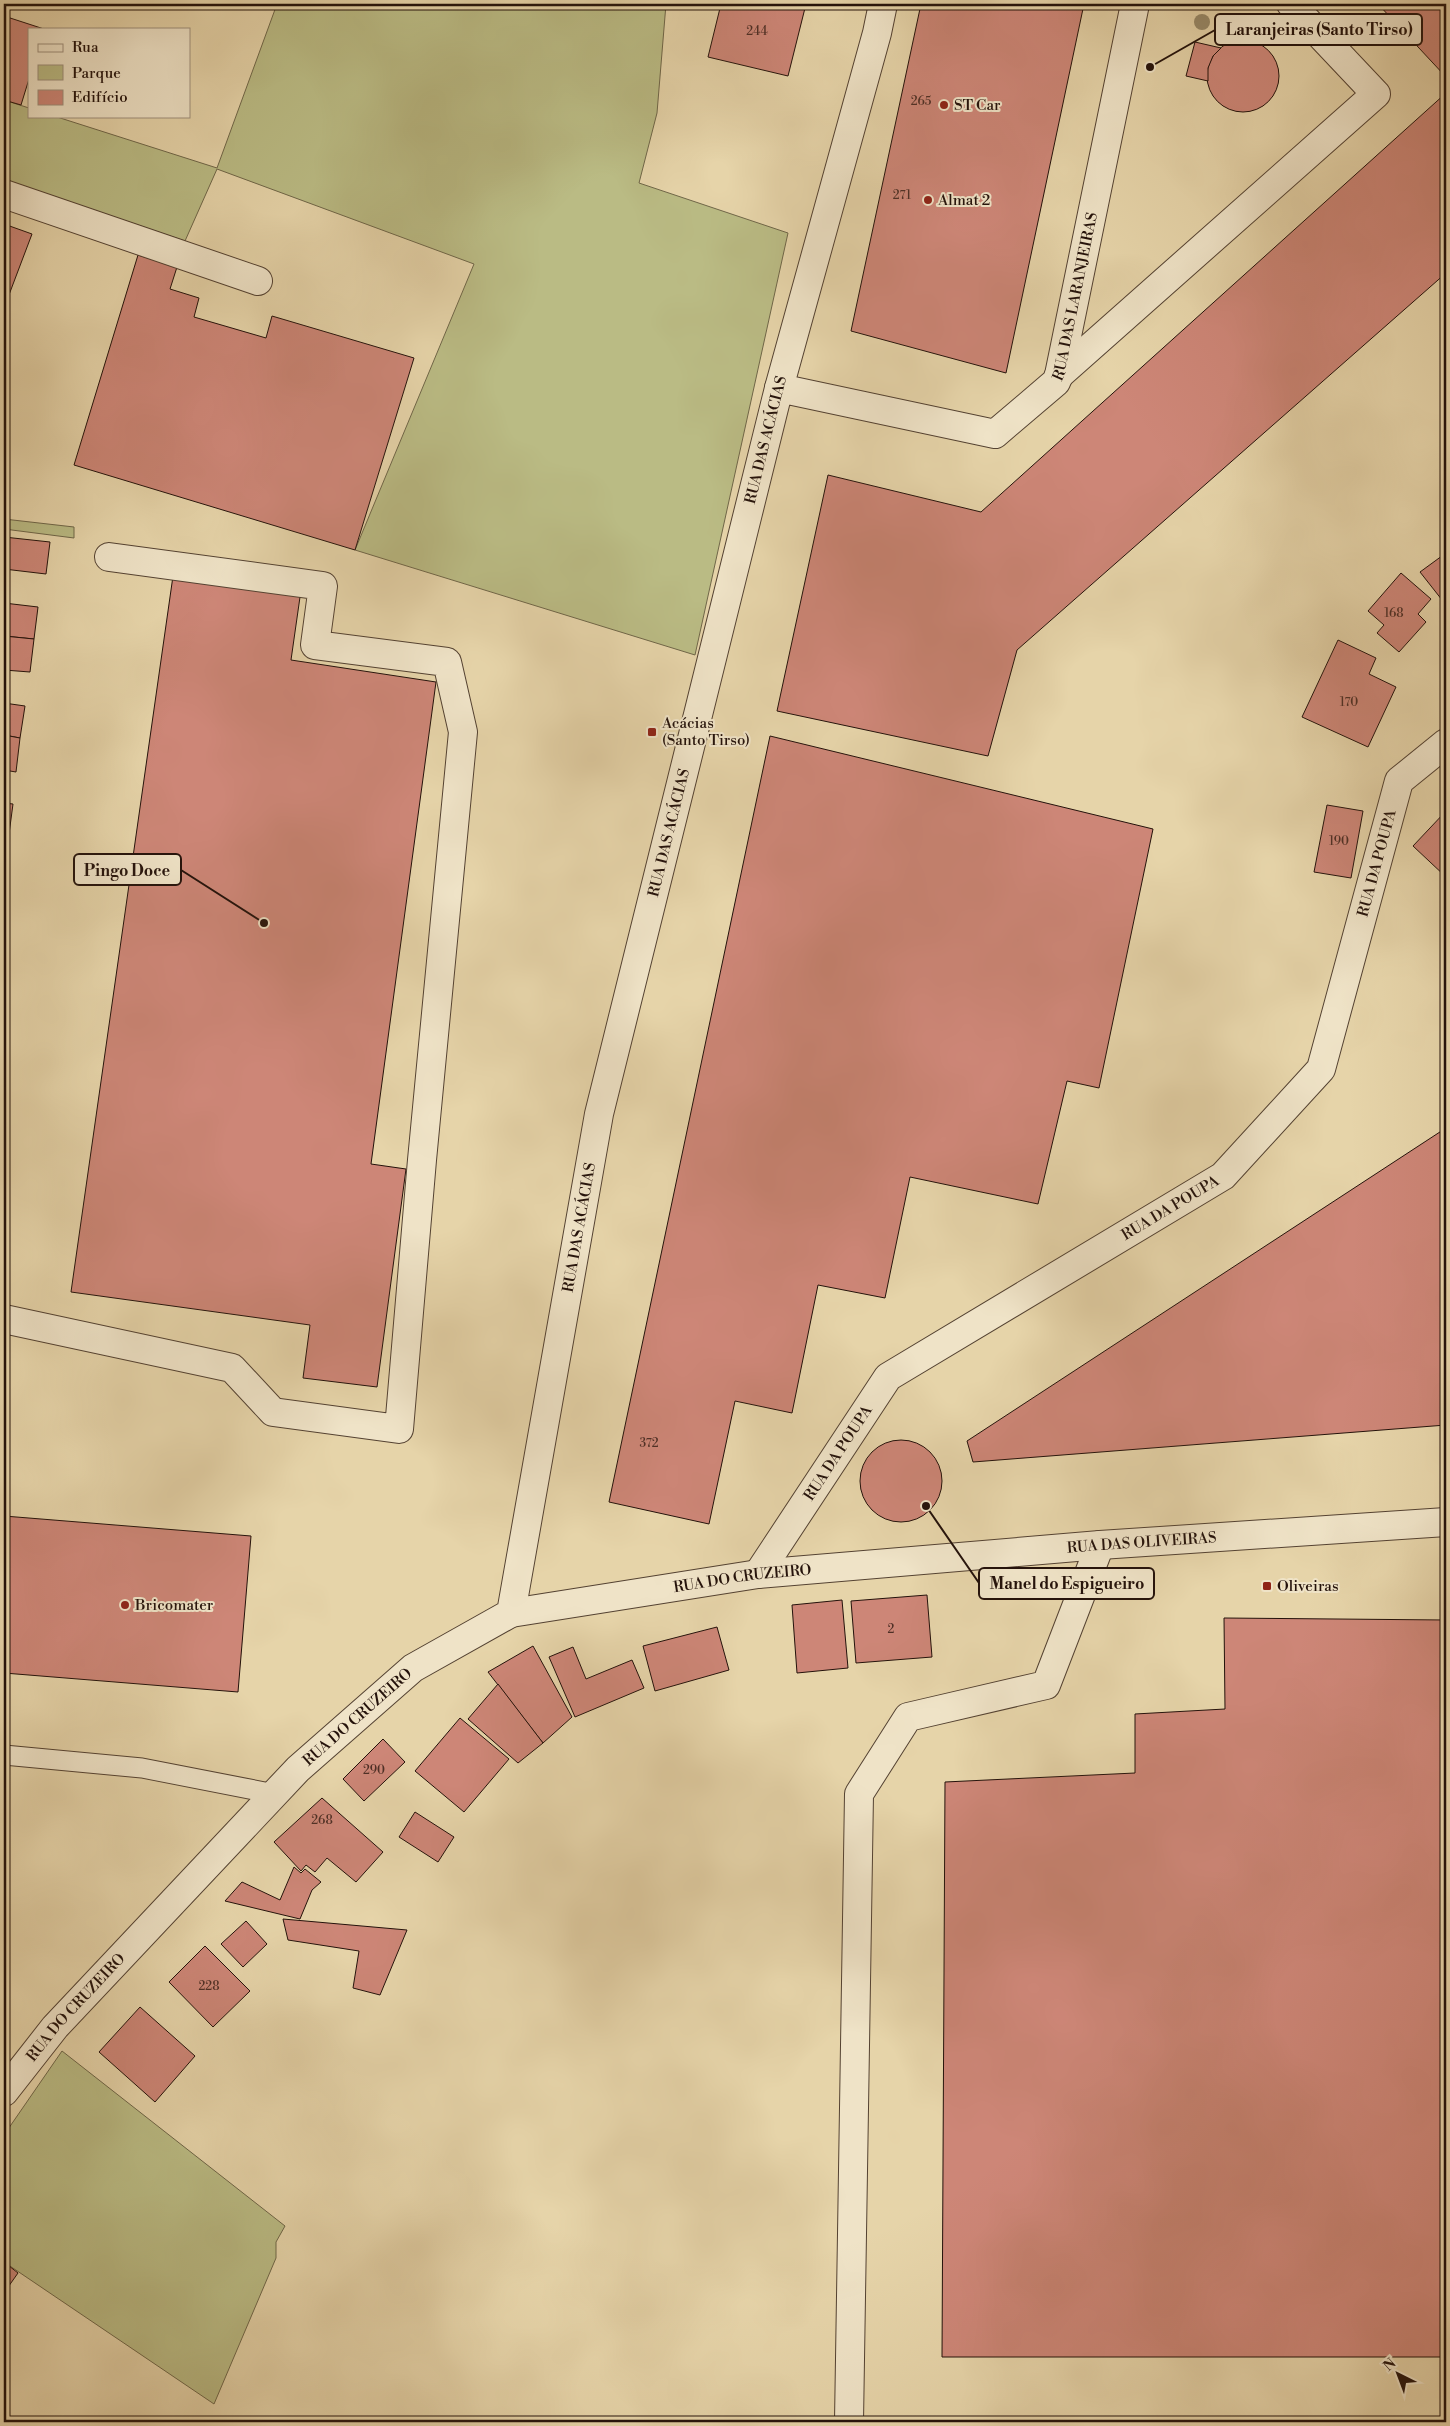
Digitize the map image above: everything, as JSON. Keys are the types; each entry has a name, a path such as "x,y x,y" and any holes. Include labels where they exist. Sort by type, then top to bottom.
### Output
{"street":[{"name":"RUA DAS ACÁCIAS","path":"511,1613 599,1114 779,388 877,33 883,4"},
{"name":"RUA DAS LARANJEIRAS","path":"779,388 995,434 1056,382 1059,375 1135,4"},
{"path":"1059,375 1376,94 1291,4"},
{"path":"4,194 258,282"},
{"path":"4,1319 232,1368 273,1412 399,1429 422,1160 463,732 447,662 315,645 323,586 108,557"},
{"name":"RUA DA POUPA","path":"758,1574 888,1377 1223,1176 1321,1069 1399,782 1446,743"},
{"name":"RUA DAS OLIVEIRAS","path":"838,1568 1100,1545 1446,1522"},
{"path":"849,2422 859,1794 908,1717 1046,1685 1100,1545"},
{"name":"RUA DO CRUZEIRO","path":"4,2092 55,2027 298,1769 413,1668 511,1613 758,1574 838,1568"}],"lane":[{"path":"4,1755 142,1768 275,1794"}],"green space":[{"path":"277,4 666,4 657,113 639,183 788,233 695,655 355,550 474,264 217,169 185,241 4,180 4,100 28,108 28,118 60,118 217,168"},
{"path":"4,519 74,527 74,538 4,529"},
{"path":"62,2051 285,2226 276,2242 276,2258 214,2404 4,2262 4,2135"}],"building":[{"path":"721,4 806,4 788,76 708,57"},
{"path":"921,4 1084,4 1006,373 851,331"},
{"path":"1378,4 1446,4 1446,77"},
{"path":"4,16 41,28 28,28 28,82 21,105 4,100"},
{"path":"1243,40 1263,46 1273,56 1279,76 1273,96 1263,106 1243,112 1223,106 1213,96 1207,76 1213,56 1223,46"},
{"path":"1195,42 1221,48 1213,56 1208,68 1208,81 1186,76"},
{"path":"1446,93 1446,273 1017,650 988,756 777,711 828,475 981,512"},
{"path":"4,224 32,234 4,308"},
{"path":"138,255 177,267 170,289 199,298 194,317 266,338 272,316 414,358 355,550 74,465"},
{"path":"4,537 50,542 46,574 4,569"},
{"path":"1446,553 1446,605 1420,572"},
{"path":"1401,573 1431,599 1418,614 1426,622 1399,652 1377,633 1384,625 1368,611"},
{"path":"173,576 301,590 291,660 436,682 371,1164 406,1169 377,1387 303,1378 310,1325 71,1292"},
{"path":"4,603 38,607 34,639 4,636"},
{"path":"4,636 34,639 30,672 4,670"},
{"path":"1338,640 1376,658 1369,674 1396,687 1368,747 1302,717"},
{"path":"4,703 25,706 20,738 4,735"},
{"path":"4,735 20,738 16,772 4,770"},
{"path":"770,736 1153,829 1099,1088 1067,1081 1038,1204 910,1177 885,1298 818,1285 792,1413 735,1401 709,1524 609,1502"},
{"path":"4,803 13,804 9,834 4,833"},
{"path":"1327,805 1363,811 1351,878 1314,872"},
{"path":"1446,811 1446,877 1413,846"},
{"path":"4,833 9,834 4,869"},
{"path":"1446,1128 1446,1425 973,1462 967,1441"},
{"path":"901,1440 917,1444 930,1452 938,1465 942,1481 938,1497 930,1510 917,1518 901,1522 885,1518 872,1510 864,1497 860,1481 864,1465 872,1452 885,1444"},
{"name":"Bricomater","path":"4,1516 251,1536 238,1692 4,1673"},
{"path":"927,1595 932,1657 856,1663 851,1601"},
{"path":"842,1600 848,1668 797,1673 792,1605"},
{"path":"1224,1618 1446,1620 1446,2357 942,2357 945,1782 1135,1773 1135,1714 1225,1709"},
{"path":"717,1627 729,1670 655,1691 643,1646"},
{"path":"533,1646 572,1717 543,1743 488,1672"},
{"path":"573,1647 586,1679 632,1660 644,1688 575,1717 549,1657"},
{"path":"498,1684 543,1743 518,1763 468,1719"},
{"path":"460,1718 509,1759 464,1812 415,1771"},
{"path":"383,1739 405,1762 364,1801 343,1779"},
{"path":"322,1798 383,1852 356,1882 327,1858 315,1872 306,1865 301,1871 274,1842"},
{"path":"415,1812 454,1837 438,1862 399,1837"},
{"path":"294,1867 301,1873 305,1869 321,1882 312,1890 300,1919 225,1901 242,1882 280,1900"},
{"path":"283,1919 407,1930 380,1995 353,1988 359,1951 288,1940"},
{"path":"246,1921 267,1944 243,1967 221,1944"},
{"path":"205,1946 250,1991 213,2027 169,1982"},
{"path":"140,2007 195,2056 155,2102 99,2052"},
{"path":"4,2262 18,2273 6,2290 4,2288"}],"place":[{"name":"Laranjeiras (Santo Tirso)","path":"1150,67"},
{"name":"ST Car","path":"944,105"},
{"name":"Almat 2","path":"928,200"},
{"name":"Acácias (Santo Tirso)","path":"652,732"},
{"name":"Pingo Doce","path":"264,923"},
{"name":"Manel do Espigueiro","path":"926,1506"},
{"name":"Oliveiras","path":"1267,1586"},
{"name":"Bricomater","path":"125,1605"}]}
